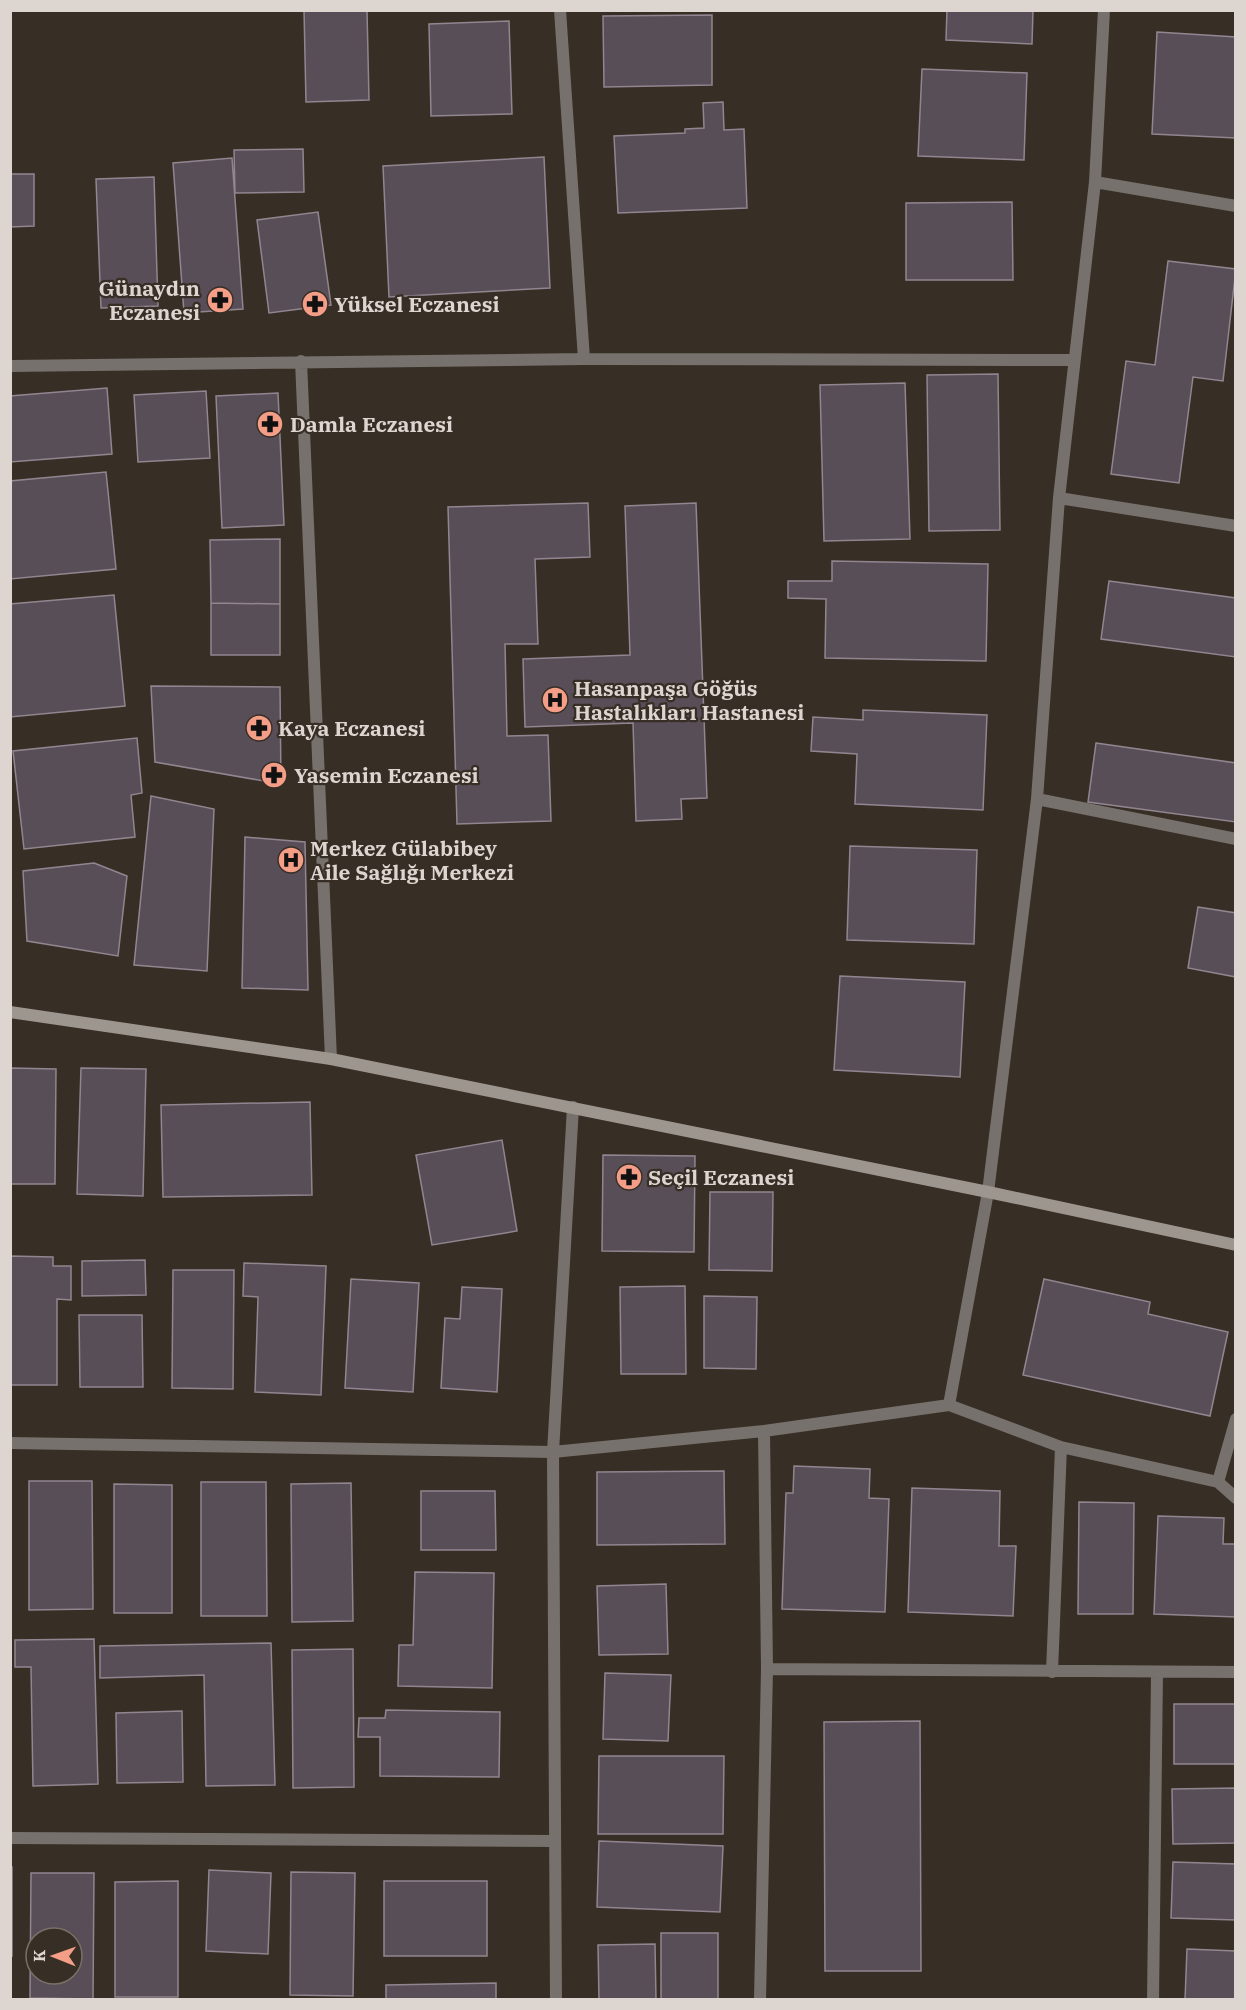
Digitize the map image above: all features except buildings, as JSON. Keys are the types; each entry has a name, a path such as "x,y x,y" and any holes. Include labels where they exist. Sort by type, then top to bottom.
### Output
{"street":[{"path":"560,10 584,359"},
{"path":"949,1404 988,1192 1037,800 1059,498 1095,182 1104,10"},
{"path":"1095,182 1236,206"},
{"path":"10,366 584,359 1074,360"},
{"path":"301,361 331,1059"},
{"path":"1059,498 1236,526"},
{"path":"1037,800 1236,838"},
{"path":"10,1012 331,1059 988,1192 1236,1245"},
{"path":"556,2000 553,1452 573,1107"},
{"path":"10,1443 553,1452 764,1431 949,1404 1061,1447 1218,1482 1236,1498"},
{"path":"1218,1482 1236,1419"},
{"path":"760,2000 767,1669 764,1431"},
{"path":"1052,1672 1061,1447"},
{"path":"767,1669 1157,1674 1236,1672"},
{"path":"1153,2000 1157,1674"},
{"path":"10,1838 554,1841"}],"place":[{"name":"Günaydın Eczanesi","path":"220,300"},
{"name":"Yüksel Eczanesi","path":"315,304"},
{"name":"Damla Eczanesi","path":"270,424"},
{"name":"Hasanpaşa Göğüs Hastalıkları Hastanesi","path":"555,700"},
{"name":"Kaya Eczanesi","path":"259,728"},
{"name":"Yasemin Eczanesi","path":"274,775"},
{"name":"Merkez Gülabibey Aile Sağlığı Merkezi","path":"291,860"},
{"name":"Seçil Eczanesi","path":"629,1177"}]}
